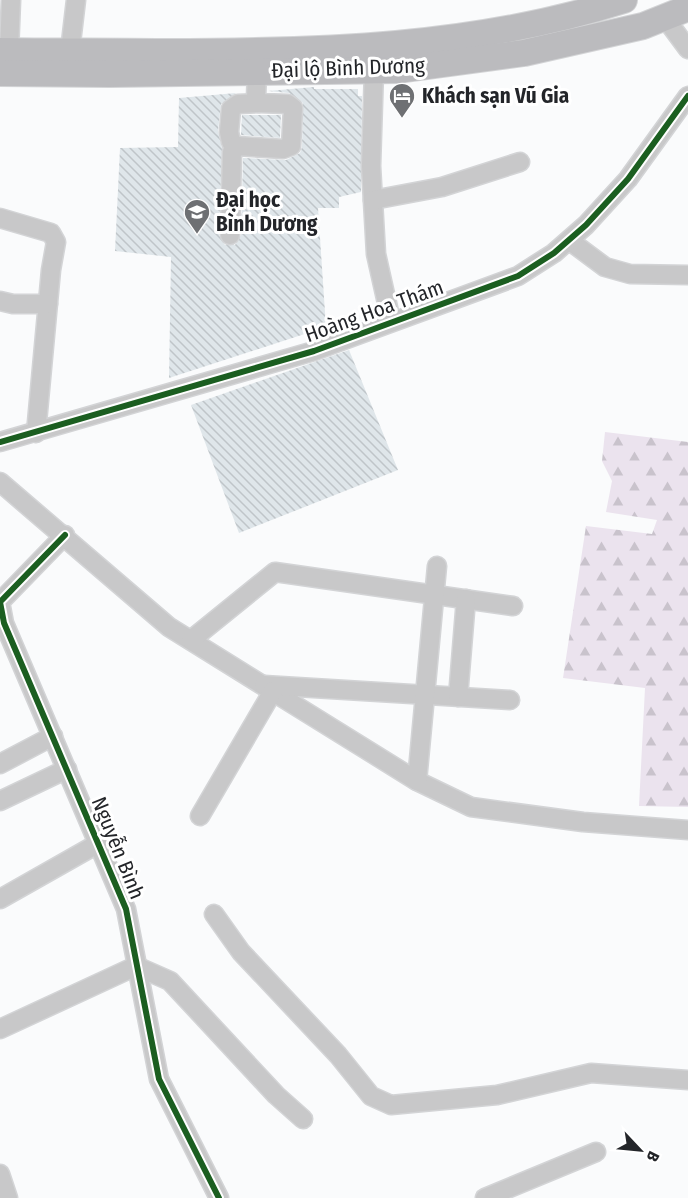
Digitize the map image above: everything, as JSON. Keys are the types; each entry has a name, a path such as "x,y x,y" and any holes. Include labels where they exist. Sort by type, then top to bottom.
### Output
{"highway":[{"name":"Đại lộ Bình Dương","path":"3,58 69,51 254,52 404,44 522,28 624,0"},
{"name":"Đại lộ Bình Dương","path":"3,58 257,72 398,70 524,53 644,26 671,8"}],"street":[{"path":"3,58 11,0"},
{"path":"69,51 76,0"},
{"path":"671,8 688,49"},
{"path":"374,70 371,166 376,254 391,321"},
{"path":"257,72 256,98 259,103"},
{"name":"Hoàng Hoa Thám","path":"0,442 314,351 518,276 540,264 570,241 628,179 688,96"},
{"path":"259,103 288,104 293,108 291,146 283,148 237,146 231,142 229,132 231,109 238,104 259,103"},
{"path":"230,235 232,152 237,146"},
{"path":"373,200 442,187 520,162"},
{"path":"0,218 51,233 56,242 36,433"},
{"path":"570,241 605,267 630,274 688,275"},
{"path":"0,301 14,304 48,304"},
{"path":"0,482 65,535 169,627 417,781 471,807 583,822 688,830"},
{"name":"Nguyễn Bình","path":"65,535 0,602 4,623 126,909 159,1079 219,1198"},
{"path":"417,781 437,566"},
{"path":"191,640 275,572 513,606"},
{"path":"458,696 466,599"},
{"path":"268,688 510,699"},
{"path":"200,816 268,688"},
{"path":"0,764 53,736"},
{"path":"0,801 67,769"},
{"path":"0,898 99,843"},
{"path":"214,914 241,952 338,1055 371,1096 391,1105 497,1095 591,1073 688,1080"},
{"path":"0,1029 136,966 170,981 276,1095 303,1119"},
{"path":"485,1198 596,1152"},
{"path":"0,1174 8,1198"}],"green space":[{"path":"605,432 688,442 688,807 639,806 645,688 563,678 586,526 652,534 657,520 606,512 612,481 602,461"}],"building":[{"name":"Đại học Bình Dương","path":"314,87 314,89 358,89 358,96 362,96 361,192 339,197 339,208 318,208 326,327 169,378 171,257 115,251 120,148 178,147 179,98 236,93 221,104 218,131 222,148 219,235 225,245 235,245 241,235 243,158 286,160 300,153 302,147 303,103 289,93 268,91"},
{"path":"242,115 281,115 280,138 241,135"},
{"path":"349,350 398,470 239,533 191,405"}],"cycle path":[{"path":"0,442 314,351 518,276 554,253 586,225 628,179 688,96"},
{"path":"65,535 0,602 4,623 126,909 159,1079 219,1198"}],"place":[{"name":"Khách sạn Vũ Gia","path":"402,119"},
{"name":"Đại học Bình Dương","path":"197,235"}]}
